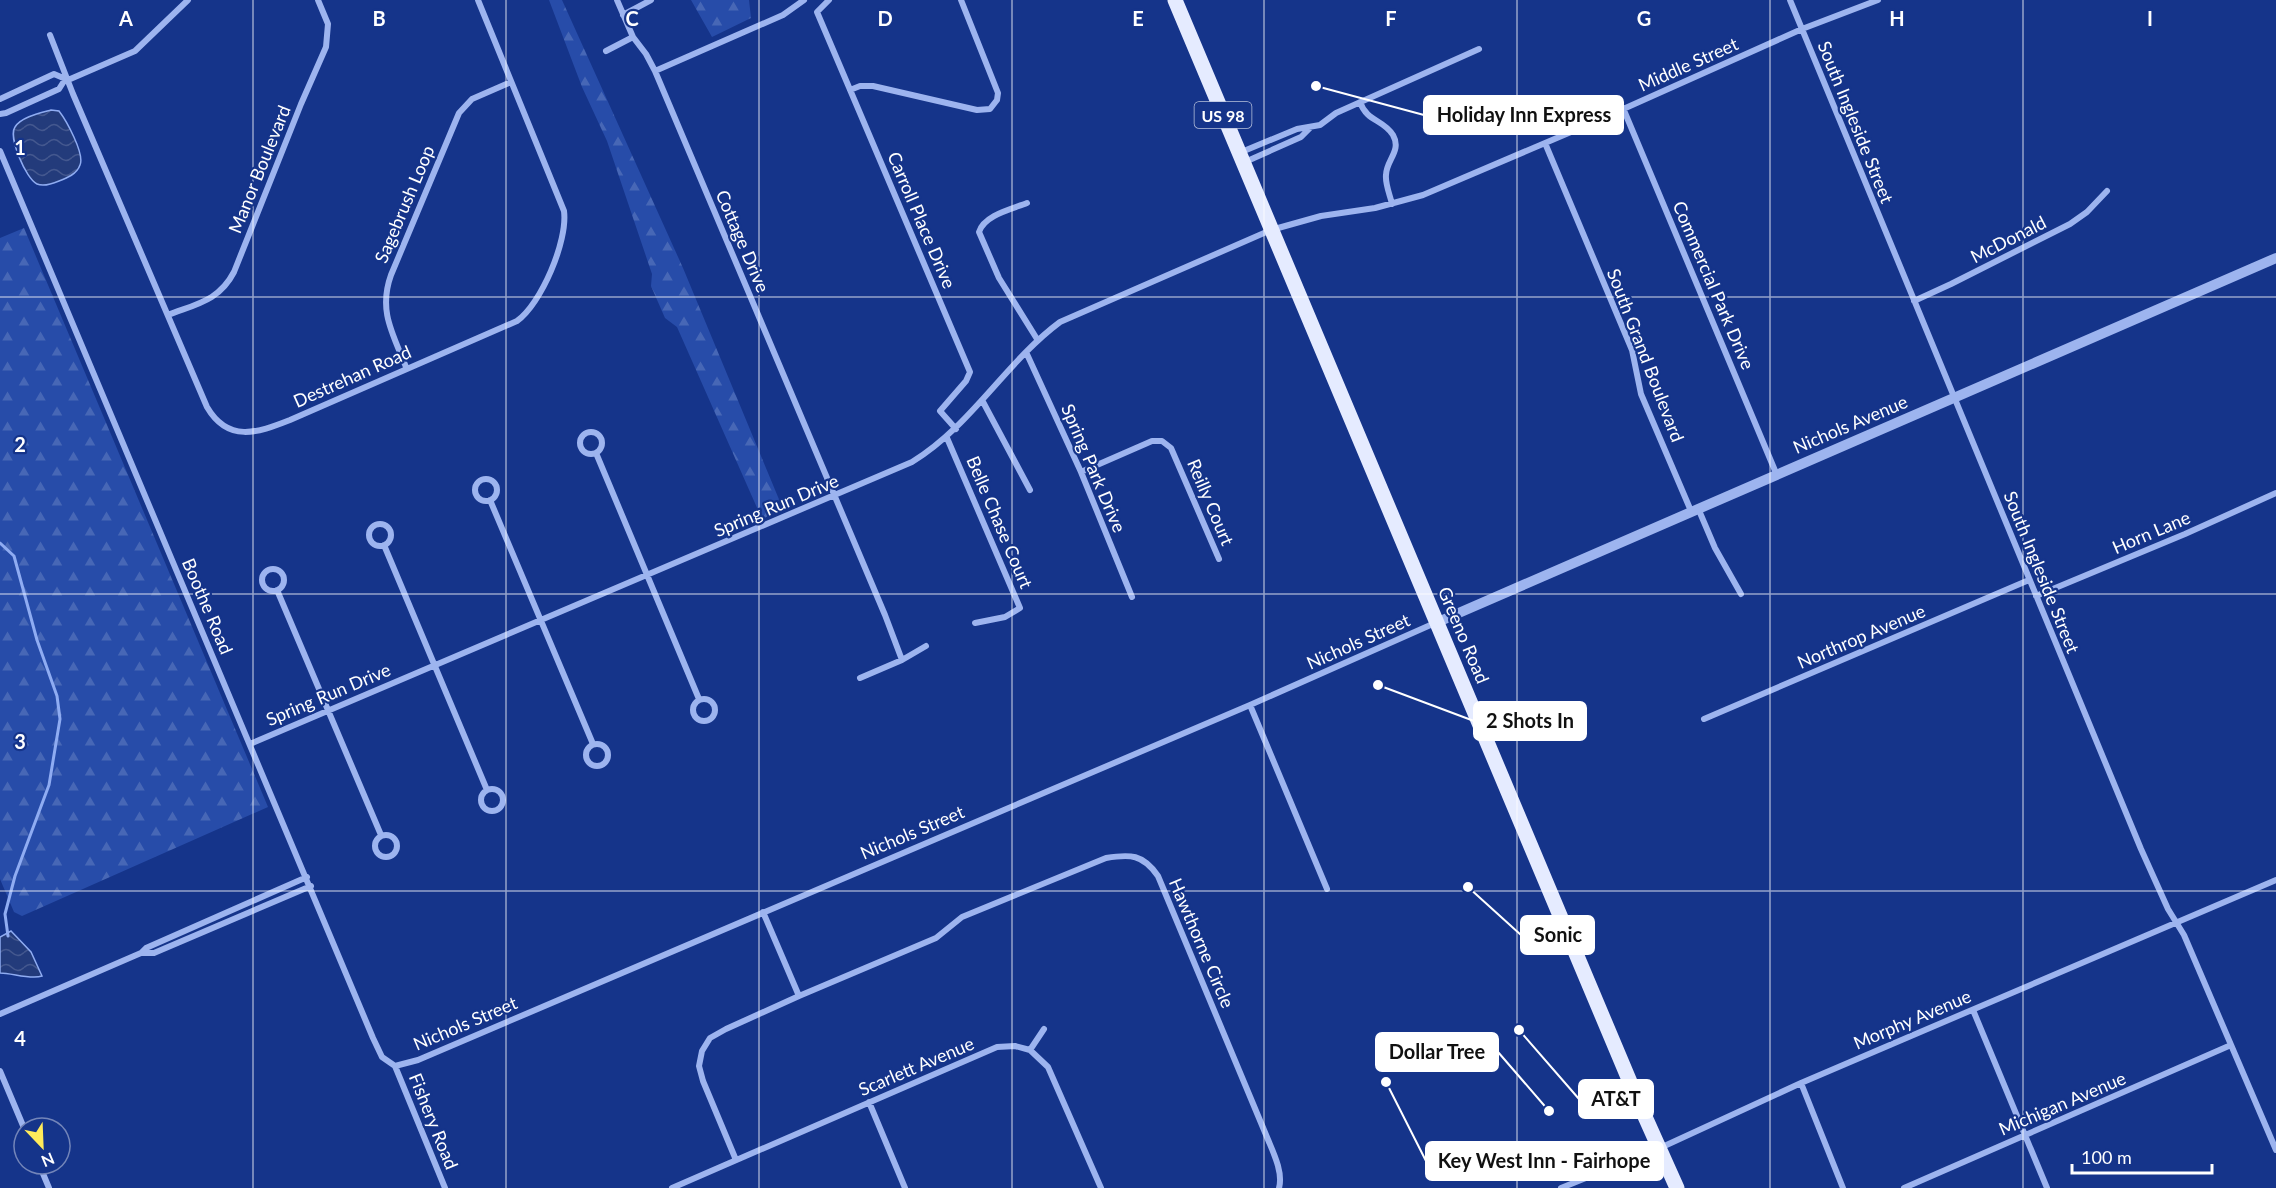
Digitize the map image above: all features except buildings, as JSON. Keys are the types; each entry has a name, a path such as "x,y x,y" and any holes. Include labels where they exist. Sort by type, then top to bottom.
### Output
{"main road":[{"name":"US 98","path":"1175,0 1271,230"},
{"name":"Greeno Road","path":"1271,230 1638,1101 1677,1188"}],"street":[{"path":"0,114 59,89 67,79 135,51 188,0"},
{"name":"Manor Boulevard","path":"168,315 217,295 234,273 300,104 326,47 328,24 318,0"},
{"name":"Destrehan Road","path":"50,35 213,417 231,430 242,433 272,427 406,367 508,325 525,315 542,291 561,243 565,222 564,211 478,0"},
{"name":"Cottage Drive","path":"616,0 633,37 655,71 902,660"},
{"path":"623,15 651,0"},
{"path":"655,71 783,15 804,0"},
{"name":"Carroll Place Drive","path":"829,0 817,12 970,372 966,381 940,411 956,429"},
{"path":"850,90 860,86 873,86 977,110 990,109 998,100 998,93 961,0"},
{"name":"South Ingleside Street","path":"1790,0 2141,849 2184,935 2276,1150"},
{"name":"Middle Street","path":"1271,230 1327,214 1375,208 1423,195 1802,29 1878,0"},
{"path":"606,51 633,37"},
{"path":"1241,158 1297,129 1320,125 1336,113 1479,49"},
{"path":"0,99 54,74 67,79"},
{"name":"Sagebrush Loop","path":"406,367 390,329 384,307 391,275 459,113 472,99 511,81"},
{"path":"1360,102 1366,115 1394,136 1396,146 1386,176 1392,204"},
{"name":"Commercial Park Drive","path":"1623,108 1776,473"},
{"path":"1241,158 1300,137 1310,128"},
{"name":"South Grand Boulevard","path":"1545,143 1632,350 1641,394 1695,509 1741,594"},
{"name":"Boothe Road","path":"0,151 382,1057 395,1066"},
{"name":"McDonald","path":"1914,301 1951,285 2070,224 2087,212 2108,191"},
{"path":"1027,203 989,219 981,225 980,232 999,278 1037,339"},
{"name":"Spring Run Drive","path":"250,744 912,462 947,438 1037,339 1060,322 1271,230"},
{"name":"Nichols Avenue","path":"1438,622 1776,473 2276,258"},
{"name":"Spring Park Drive","path":"1026,352 1081,472 1132,597"},
{"path":"982,400 1030,490"},
{"name":"Belle Chase Court","path":"947,438 1020,608 1005,617 975,623"},
{"name":"Reilly Court","path":"1081,472 1152,441 1162,441 1171,448 1219,559"},
{"path":"596,453 699,699"},
{"name":"Horn Lane","path":"2036,596 2276,493"},
{"path":"490,500 593,744"},
{"path":"384,545 487,790"},
{"name":"Northrop Avenue","path":"1704,719 2029,580"},
{"path":"277,590 381,835"},
{"name":"Nichols Street","path":"395,1066 418,1060 1250,705 1438,622"},
{"path":"860,678 902,660 926,646"},
{"path":"1250,705 1327,889"},
{"name":"Hawthorne Circle","path":"736,1160 699,1066 702,1052 710,1038 799,996 936,938 962,917 1106,858 1124,855 1140,858 1158,876 1277,1162 1279,1188"},
{"path":"138,955 146,948 307,877"},
{"name":"Morphy Avenue","path":"1562,1188 1660,1148 1801,1083 2276,880"},
{"path":"0,1014 138,955 154,953 311,886"},
{"path":"763,912 799,996"},
{"path":"1973,1010 2047,1188"},
{"path":"1044,1029 1030,1050 1048,1067 1101,1188"},
{"name":"Michigan Avenue","path":"1904,1188 2231,1045"},
{"name":"Scarlett Avenue","path":"672,1188 997,1047 1015,1046 1030,1050"},
{"name":"Fishery Road","path":"395,1066 445,1188"},
{"path":"0,1071 19,1116"},
{"path":"1801,1083 1843,1188"},
{"path":"869,1102 905,1188"}],"green space":[{"path":"549,0 562,0 683,268 783,509 762,519 677,327 665,318 651,286 652,274 607,141 582,87"},
{"path":"691,0 749,0 751,18 712,37"},
{"path":"24,228 268,807 22,916 14,912 0,879 0,238"}],"water":[{"path":"51,110 59,111 66,122 74,137 81,160 77,171 71,175 51,184 40,185 33,181 23,166 13,132 22,121"},
{"path":"11,931 31,952 42,976 0,973 0,937"}],"waterway":[{"path":"0,543 14,556 37,640 57,696 60,719 49,785 15,876 5,914 8,936"}],"place":[{"name":"Holiday Inn Express","path":"1316,86"},
{"name":"2 Shots In","path":"1378,685"},
{"name":"Sonic","path":"1468,887"},
{"name":"AT&T","path":"1519,1030"},
{"name":"Key West Inn - Fairhope","path":"1386,1082"},
{"name":"Dollar Tree","path":"1549,1111"}]}
